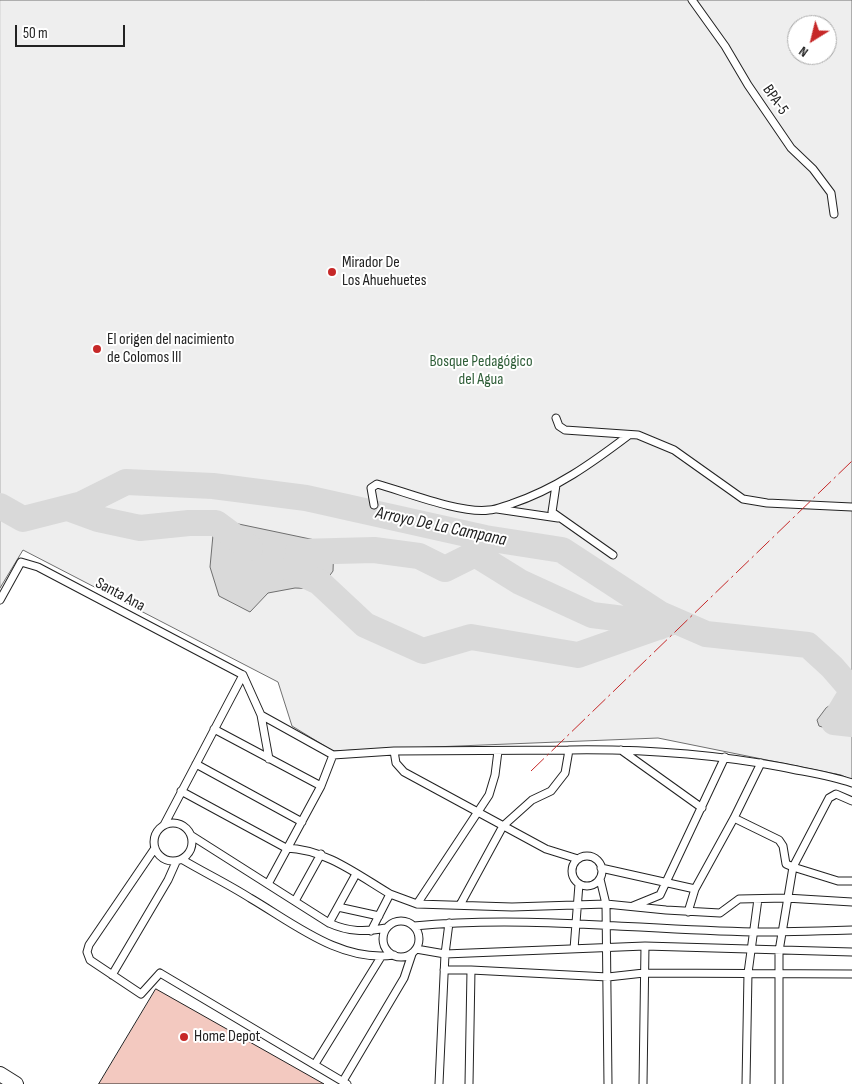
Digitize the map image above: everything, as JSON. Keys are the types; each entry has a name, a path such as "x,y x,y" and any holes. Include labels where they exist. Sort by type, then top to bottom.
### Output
{"street":[{"path":"0,1074 16,1084"}],"lane":[{"name":"BPA-5","path":"692,0 726,46 748,85 791,148 813,169 831,193 834,214"},
{"path":"556,418 559,426 565,430 638,435 674,450 743,499 767,503 852,507"},
{"path":"374,505 371,488 377,484 458,507 488,511 525,499 556,485 590,464 629,435"},
{"path":"556,485 552,512 613,555"},
{"path":"494,509 561,519"},
{"name":"Santa Ana","path":"0,600 21,562 38,567 243,675"},
{"path":"243,675 261,715 269,759"},
{"path":"243,675 164,825 155,835 155,848 89,945 87,952 90,960 141,994 160,973 345,1083 400,985 420,937 414,926"},
{"path":"261,715 333,755 394,751 620,750 725,757 834,777 852,783"},
{"path":"214,729 321,786"},
{"path":"460,905 503,826 532,800 552,791 565,773 569,750"},
{"path":"620,750 702,808"},
{"path":"394,751 396,764 404,772 478,813 546,849 578,860 589,857 599,862 601,868 600,879 606,904 608,947 608,1084"},
{"path":"417,904 489,795 495,775 498,751"},
{"path":"268,884 321,786 333,755"},
{"path":"630,907 655,899 660,895 725,757"},
{"path":"688,912 695,889 734,818 761,763"},
{"path":"196,764 302,822"},
{"path":"181,792 286,848 301,848 321,854 390,894 417,904 512,907 606,904 688,912 720,913 739,899 786,898 852,902"},
{"path":"779,1084 777,973 781,931 793,867 829,798 836,794 852,801"},
{"path":"734,818 779,840 783,846 786,864 838,881 852,881"},
{"path":"164,825 177,823 184,826 192,836 329,923 343,929 371,931 386,928 396,921 403,921 414,926 448,923 576,924 753,932 852,930"},
{"path":"112,975 179,861 191,850 192,836"},
{"path":"155,848 163,859 179,861 340,949 381,957 394,955 406,957 414,952 445,954 645,946 852,952"},
{"path":"296,901 321,854"},
{"path":"578,860 572,869 572,875 579,884 591,886 600,879"},
{"path":"601,868 665,884 695,889"},
{"path":"329,923 356,874"},
{"path":"574,949 579,884"},
{"path":"371,931 390,894"},
{"path":"746,1084 748,973 758,899"},
{"path":"338,907 379,916"},
{"path":"439,1084 448,923"},
{"path":"386,928 383,941 385,947 394,955"},
{"path":"643,1084 645,946"},
{"path":"315,1064 381,957"},
{"path":"444,970 608,978 644,973 852,974"},
{"path":"469,1084 471,970"}],"green space":[{"name":"Bosque Pedagógico del Agua","path":"0,0 852,0 852,780 841,775 658,738 333,751 292,726 278,682 23,550 0,588"}],"shaded area":[{"path":"229,522 334,544 333,571 320,589 295,588 268,593 250,612 219,596 210,567 213,535"},
{"path":"835,703 838,705 842,717 840,723 829,729 819,726 817,720 826,708"}],"building":[{"name":"Home Depot","path":"156,989 324,1084 99,1084"}],"waterway":[{"name":"Arroyo De La Campana","path":"0,506 23,519 82,504 126,482 213,486 306,498 485,538 562,550 660,614 706,634 808,645 832,667 852,690"},
{"path":"68,508 98,519 140,528 189,523 216,523 250,548"},
{"path":"298,552 374,550 419,556 445,569 475,554 520,582 592,615 632,620 659,627"},
{"path":"291,569 319,582 365,625 423,651 471,637 578,655 675,621"},
{"name":"Arroyo De La Campana","path":"852,692 834,722 852,724"}],"power":[{"path":"531,771 852,461"}],"place":[{"name":"Mirador De Los Ahuehuetes","path":"332,272"},
{"name":"El origen del nacimiento de Colomos III","path":"97,349"},
{"name":"Home Depot","path":"184,1037"}]}
